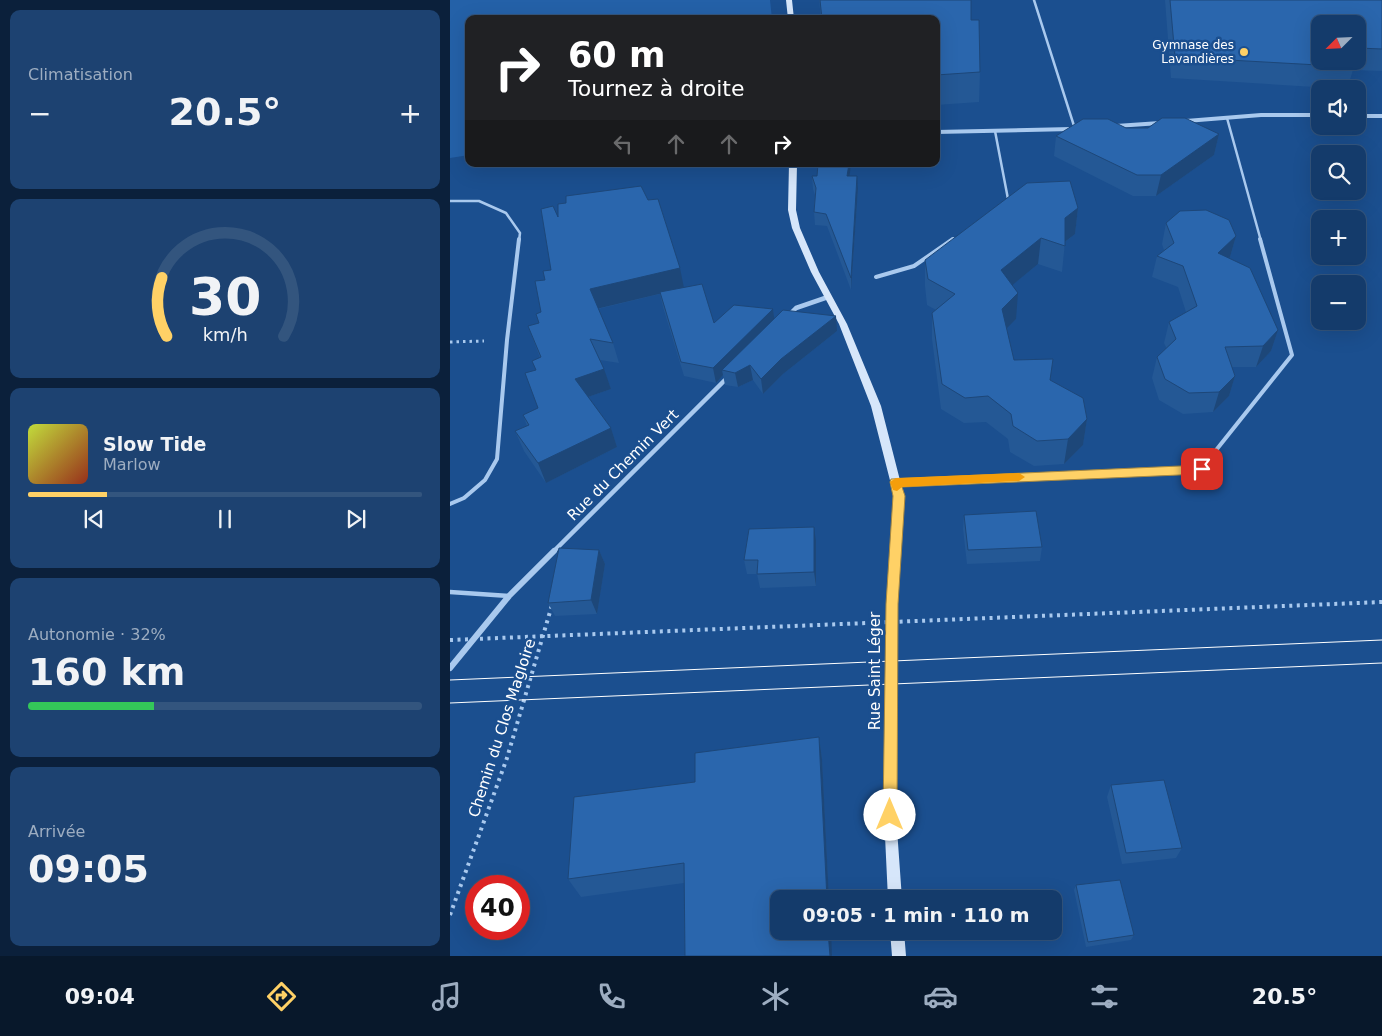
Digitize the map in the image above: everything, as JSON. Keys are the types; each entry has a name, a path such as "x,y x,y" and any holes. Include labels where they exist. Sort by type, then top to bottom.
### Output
{"street":[{"path":"789,0 791,15"},
{"path":"1180,121 1311,115"},
{"path":"1366,116 1382,116"},
{"path":"1113,126 1170,122"},
{"path":"940,132 1085,128"},
{"name":"Rue Saint Léger","path":"793,167 792,210 796,228 828,298 843,324 876,406 899,496 892,604 890,805 895,890"},
{"path":"782,322 796,308 828,298"},
{"name":"Rue du Chemin Vert","path":"450,668 509,596 734,371"},
{"path":"898,940 899,956"}],"lane":[{"path":"1034,0 1075,129"},
{"path":"896,482 1202,469 1292,355 1227,118"},
{"path":"995,131 1009,197 1004,204"},
{"path":"450,201 479,201 506,213 520,234 507,340 497,460 485,480 464,498 450,504"},
{"path":"876,277 914,266 955,238"},
{"path":"450,592 509,596"}],"path":[{"path":"450,342 507,340"},
{"name":"Chemin du Clos Magloire","path":"450,915 508,758 554,599"},
{"path":"450,640 1382,602"}],"shaded area":[{"path":"450,0 770,0 772,15 465,15 465,156 450,158"}],"building":[{"path":"820,0 971,0 971,20 979,20 980,72 940,75 940,15 822,15"},
{"name":"Gymnase des Lavandières","path":"1170,0 1382,0 1382,49 1366,48 1366,15 1311,15 1311,65 1175,57"},
{"path":"1162,118 1185,118 1219,134 1161,175 1137,175 1056,136 1083,119 1108,119 1126,128 1148,128"},
{"path":"818,167 848,167 847,176 857,176 851,278 826,214 814,212 816,188 812,176 817,176"},
{"path":"1070,181 1078,208 1065,218 1065,246 1041,238 1001,270 1018,293 1002,309 1014,360 1053,359 1050,380 1083,398 1087,419 1068,439 1037,441 1013,426 1011,414 988,396 965,398 942,384 932,313 955,294 928,279 925,260 1027,183"},
{"path":"641,186 648,200 658,199 680,268 590,289 613,343 590,339 604,369 575,379 611,428 538,463 515,431 529,425 523,415 538,408 525,373 536,370 532,361 541,357 528,326 539,323 536,314 541,312 535,281 545,280 543,271 551,270 541,209 553,206 558,217 558,204 566,203 566,196"},
{"path":"1206,210 1229,220 1236,236 1218,253 1250,268 1278,330 1263,346 1225,347 1235,376 1219,392 1189,393 1165,379 1157,357 1176,339 1169,322 1197,306 1183,266 1157,256 1174,243 1166,223 1180,211"},
{"path":"702,284 714,323 734,305 773,309 713,368 681,362 660,292"},
{"path":"783,310 836,316 781,359 761,379 750,365 735,373 722,370"},
{"path":"1036,511 1042,547 968,550 964,515"},
{"path":"814,527 814,572 757,574 758,560 744,560 749,529"},
{"path":"559,548 599,550 591,600 548,603"},
{"path":"819,737 827,890 770,890 770,940 829,940 830,956 685,956 684,863 568,879 574,797 695,782 695,753"},
{"path":"1164,780 1182,848 1126,853 1111,785"},
{"path":"1120,880 1134,935 1088,942 1076,885"}],"tram line":[{"path":"450,680 1382,640"},
{"path":"450,703 1382,663"}],"slow traffic":[{"path":"897,486 896,482 1019,477"}],"place":[{"name":"Gymnase des Lavandières","path":"1244,52"}],"route":[{"path":"890,815 892,604 899,496 896,482 1202,469"}]}
